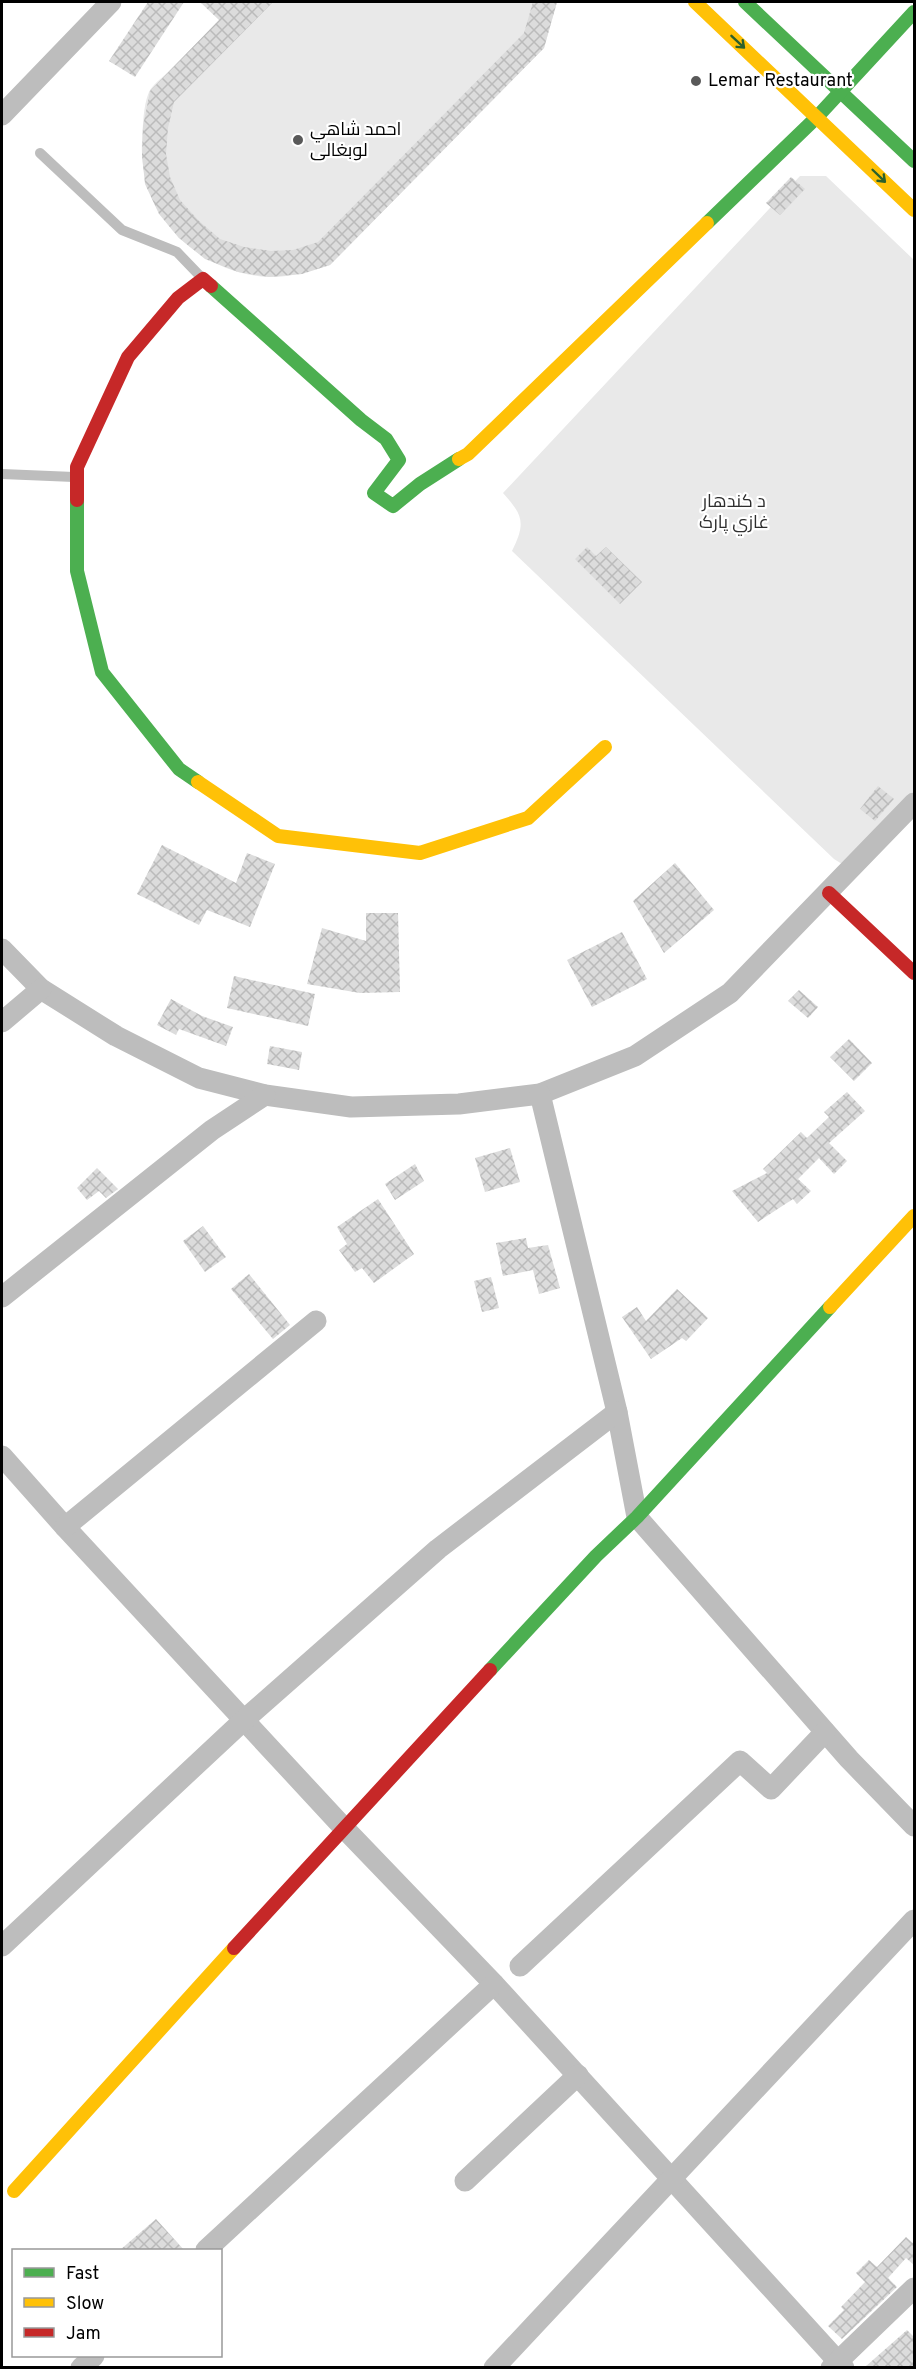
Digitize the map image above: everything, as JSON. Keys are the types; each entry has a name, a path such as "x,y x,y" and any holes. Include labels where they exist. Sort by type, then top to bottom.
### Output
{"main road":[{"path":"695,2 915,210"},
{"path":"745,2 915,161"},
{"path":"604,747 528,818 420,852 278,836 179,769 102,672 77,571 77,467 128,357 178,298 203,279 361,420 386,439 399,460 374,493 393,506 420,484 468,454 817,117 915,12"},
{"path":"829,892 915,974"},
{"path":"14,2191 343,1827 596,1556 637,1517 915,1216"}],"street":[{"path":"3,111 111,2"},
{"path":"2,949 41,989 116,1036 199,1078 265,1095 351,1107 459,1104 540,1094 635,1056 730,993 915,803"},
{"path":"2,1022 41,989"},
{"path":"540,1094 617,1412 637,1517 825,1732 915,1826"},
{"path":"2,1297 203,1137 265,1095"},
{"path":"65,1527 316,1321"},
{"path":"2,1946 244,1720 438,1549 617,1412"},
{"path":"2,1456 343,1827 494,1984 838,2365 915,2288"},
{"path":"520,1966 740,1761 771,1789 825,1732"},
{"path":"494,2367 915,1920"},
{"path":"207,2249 494,1984"},
{"path":"465,2181 578,2076"}],"lane":[{"path":"40,153 122,230 177,252 203,279"},
{"path":"2,474 77,477"}],"green space":[{"name":"احمد شاهي لوبغالی","path":"227,2 557,2 544,48 330,265 299,274 268,277 242,273 196,252 177,235 161,215 150,193 143,168 143,123 149,92 232,7"},
{"name":"د کندهار غازي پارک","path":"800,176 826,176 914,260 914,791 849,861 842,864 834,859 512,551 521,526 515,507 503,493"}],"building":[{"path":"148,2 184,2 135,77 109,61"},
{"path":"200,2 273,2 174,102 168,128 166,154 170,177 180,200 220,239 244,247 271,251 293,250 318,242 524,33 533,2 557,2 544,48 330,265 302,274 269,277 238,272 205,259 179,238 159,214 145,184 142,155 143,126 150,91 219,20"},
{"path":"791,177 805,189 780,215 766,203"},
{"path":"587,547 596,556 606,547 642,582 620,604 575,559"},
{"path":"878,786 894,799 875,821 860,809"},
{"path":"162,845 236,883 247,853 275,864 250,927 207,910 199,925 137,894"},
{"path":"675,863 714,910 664,953 633,901"},
{"path":"366,913 398,913 400,992 360,993 307,984 322,928 366,941"},
{"path":"622,932 647,979 592,1007 567,960"},
{"path":"234,976 315,994 308,1026 227,1008"},
{"path":"799,990 818,1007 808,1018 788,1001"},
{"path":"171,999 202,1016 233,1027 226,1046 179,1029 176,1035 157,1025"},
{"path":"849,1039 872,1063 854,1081 830,1057"},
{"path":"270,1046 302,1052 299,1070 267,1064"},
{"path":"847,1092 865,1111 829,1143 847,1161 834,1174 819,1158 798,1179 811,1191 797,1204 793,1199 758,1222 732,1191 767,1173 763,1169 801,1132 807,1138 829,1117 824,1112"},
{"path":"510,1148 520,1182 485,1192 475,1158"},
{"path":"415,1164 424,1181 395,1200 385,1184"},
{"path":"97,1168 118,1189 106,1198 99,1191 87,1200 77,1188"},
{"path":"378,1199 414,1254 374,1283 362,1268 355,1272 339,1250 347,1244 337,1227"},
{"path":"203,1226 226,1257 205,1272 183,1241"},
{"path":"526,1238 528,1248 548,1245 560,1288 539,1294 533,1270 503,1276 496,1243"},
{"path":"249,1274 290,1325 273,1339 231,1289"},
{"path":"491,1277 499,1308 482,1312 474,1281"},
{"path":"677,1289 708,1318 686,1341 682,1338 651,1359 622,1317 637,1307 646,1321"},
{"path":"156,2219 183,2249 121,2249"},
{"path":"906,2237 915,2245 915,2266 906,2258 888,2278 897,2287 842,2339 828,2326 844,2310 841,2307 865,2282 856,2273 869,2260 877,2267"},
{"path":"907,2330 915,2338 915,2367 865,2367"}],"traffic: fast":[{"path":"745,2 914,161"},
{"path":"707,223 817,117 914,12"},
{"path":"211,286 361,420 386,439 399,460 374,493 393,506 420,484 459,459"},
{"path":"77,500 77,571 102,672 179,769 198,782"},
{"path":"490,1670 596,1556 637,1517 830,1307"}],"traffic: slow":[{"path":"695,2 914,210"},
{"path":"459,459 468,454 707,223"},
{"path":"198,782 278,836 420,853 528,818 605,747"},
{"path":"830,1307 914,1216"},
{"path":"14,2191 234,1948"}],"traffic: jam":[{"path":"77,500 77,467 128,357 178,298 203,279 211,286"},
{"path":"829,893 914,973"},
{"path":"234,1948 490,1670"}],"place":[{"name":"Lemar Restaurant","path":"696,81"},
{"name":"احمد شاهي لوبغالی","path":"298,140"}]}
